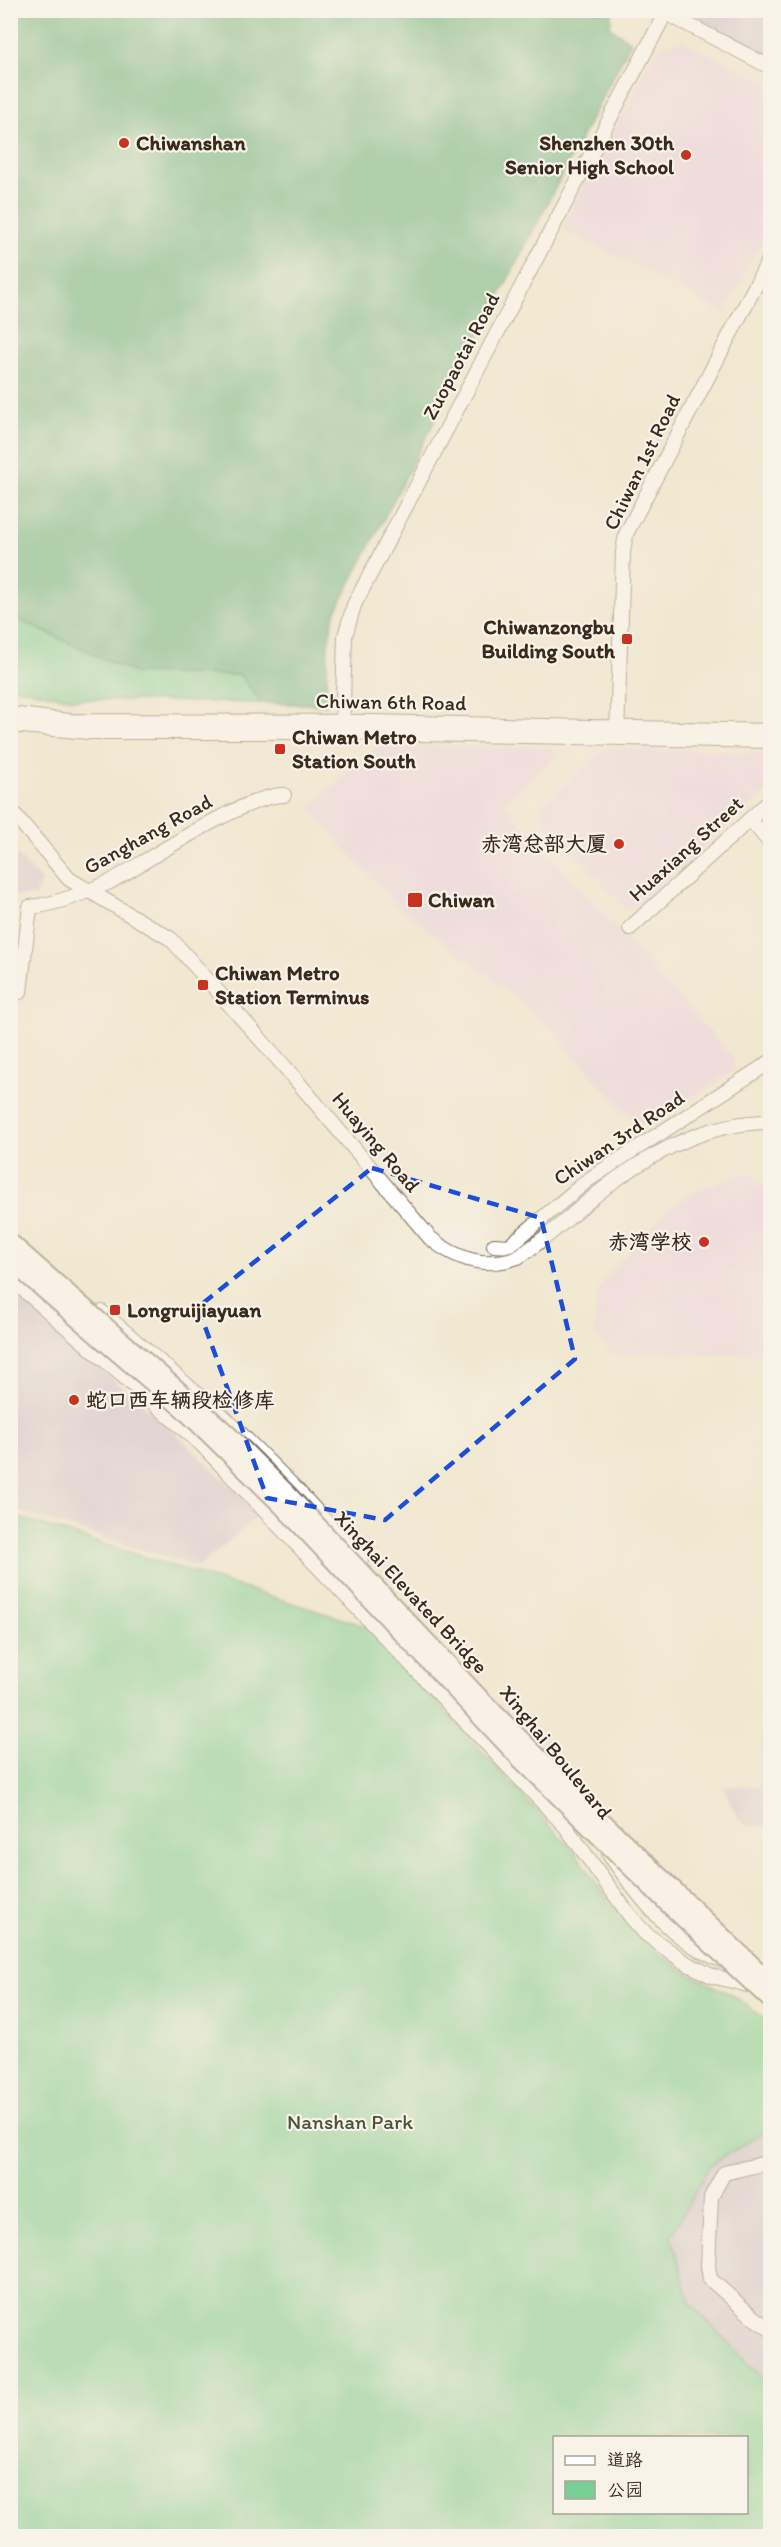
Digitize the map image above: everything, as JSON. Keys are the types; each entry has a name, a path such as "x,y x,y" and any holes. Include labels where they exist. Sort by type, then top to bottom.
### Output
{"main road":[{"name":"Xinghai Elevated Bridge","path":"10,1242 225,1431 296,1502 483,1701 586,1805 771,1982"},
{"name":"Xinghai Elevated Bridge","path":"10,1261 185,1411 281,1505 518,1757 671,1907 771,2000"}],"street":[{"path":"667,11 771,68"},
{"name":"Zuopaotai Road","path":"342,727 345,636 354,605 667,11"},
{"name":"Chiwan 1st Road","path":"617,732 623,552 626,534 771,258"},
{"name":"Chiwan 6th Road","path":"10,714 69,721 617,732 771,731"},
{"name":"Chiwan 6th Road","path":"10,726 89,732 342,727"},
{"name":"Chiwan 6th Road","path":"617,732 771,741"},
{"name":"Ganghang Road","path":"20,992 30,908 44,906 110,882 230,813 273,795 284,795"},
{"name":"Huaxiang Street","path":"630,928 771,801"},
{"name":"Huaying Road","path":"10,809 63,873 89,891 171,939 285,1066 430,1238 454,1256 476,1263 504,1262 518,1257 618,1178 672,1145 705,1132 732,1125 771,1122"},
{"path":"750,819 771,843"},
{"name":"Chiwan 3rd Road","path":"494,1245 509,1246 588,1180 771,1062"},
{"name":"Xinghai Boulevard","path":"10,1233 171,1369 263,1455 522,1738 577,1808 651,1910 679,1936 716,1958 771,1971"},
{"name":"Xinghai Boulevard","path":"10,1278 201,1444 558,1818 585,1851 630,1916 646,1934 686,1963 712,1976 741,1985 771,1990"},
{"path":"771,2162 724,2173 711,2197 708,2266 710,2279 754,2318 771,2329"}],"highlighted area":[{"path":"372,1168 541,1218 575,1359 385,1520 267,1498 198,1307"}],"shaded area":[{"path":"696,11 770,11 770,57 698,19"},
{"name":"Shenzhen 30th Senior High School","path":"682,41 770,84 770,226 724,313 562,228 657,48"},
{"path":"377,746 552,747 556,756 504,804 734,1059 733,1071 650,1124 635,1122 550,1028 519,1000 393,902 309,808"},
{"path":"605,748 770,753 770,788 635,908 625,909 542,816 542,805"},
{"path":"10,848 41,881 35,896 11,896"},
{"name":"赤湾学校","path":"754,1173 754,1184 770,1184 770,1347 763,1355 614,1355 595,1337 597,1292 607,1277 670,1207 697,1191 735,1176"},
{"name":"蛇口西车辆段检修库","path":"10,1290 173,1431 260,1514 199,1567 11,1509"},
{"path":"769,1612 770,1826 747,1826 737,1816 722,1786 759,1786 768,1678"},
{"path":"770,2128 770,2386 690,2303 671,2236 710,2165"}],"green space":[{"path":"61,10 612,11 610,27 631,42 334,615 328,643 326,705 261,703 240,675 135,673 11,616 11,14"},
{"path":"10,616 135,673 241,675 261,703 73,699 11,687"},
{"name":"Nanshan Park","path":"10,1515 368,1627 578,1856 614,1909 648,1945 686,1972 734,1996 770,2023 770,2128 710,2165 671,2236 690,2303 770,2386 770,2536 11,2536"}],"place":[{"name":"Chiwanshan","path":"124,143"},
{"name":"Shenzhen 30th Senior High School","path":"686,155"},
{"name":"Chiwanzongbu Building South","path":"627,639"},
{"name":"Chiwan Metro Station South","path":"280,749"},
{"name":"赤湾总部大厦","path":"619,844"},
{"name":"Chiwan","path":"415,900"},
{"name":"Chiwan Metro Station Terminus","path":"203,985"},
{"name":"赤湾学校","path":"704,1242"},
{"name":"Longruijiayuan","path":"115,1310"},
{"name":"蛇口西车辆段检修库","path":"74,1400"}]}
